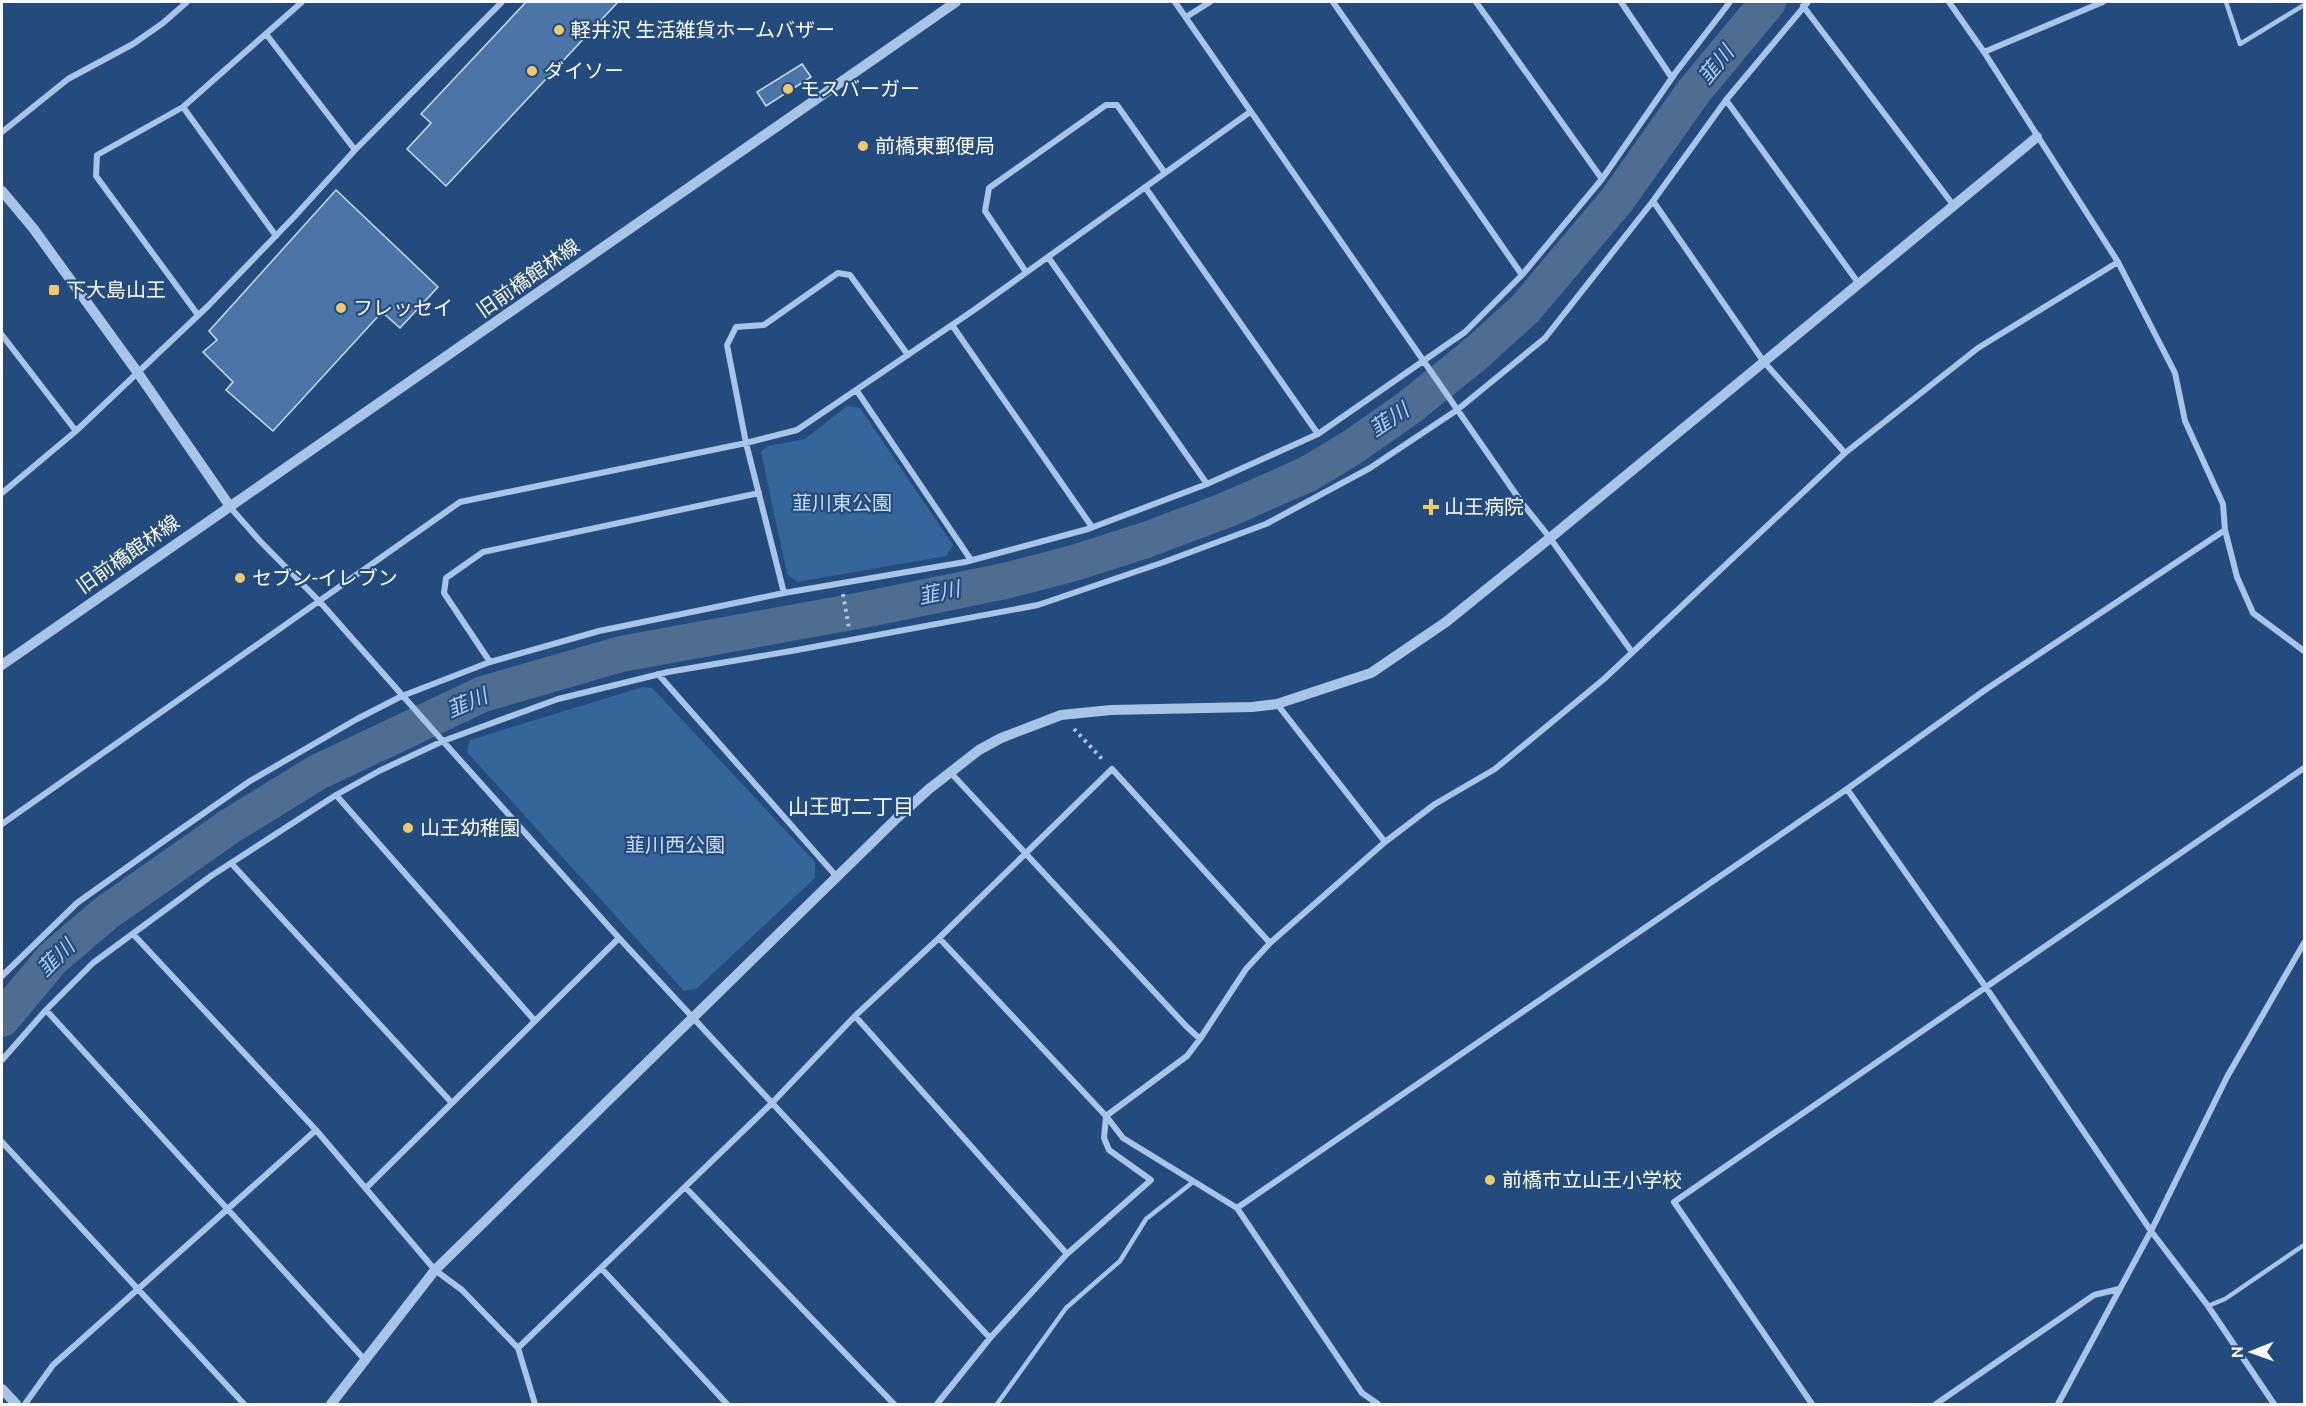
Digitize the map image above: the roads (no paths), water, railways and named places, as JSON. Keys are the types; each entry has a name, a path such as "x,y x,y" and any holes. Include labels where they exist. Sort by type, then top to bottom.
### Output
{"street":[{"path":"2,132 68,79 133,44 163,23 187,2"},
{"path":"198,315 96,176 97,155 183,107 302,2"},
{"path":"2,493 76,431 198,315 276,236 355,150 502,2"},
{"name":"旧前橋館林線","path":"2,665 229,505 956,2"},
{"path":"1175,2 1450,401 1632,652"},
{"path":"1186,17 1210,2"},
{"path":"1333,2 1522,275"},
{"path":"1476,2 1602,179"},
{"path":"1621,2 1672,78"},
{"path":"2,976 77,903 205,812 250,781 357,719 402,696 490,662 599,631 784,593 971,560 1092,527 1207,484 1318,434 1466,332 1522,275 1602,179 1672,78 1730,2"},
{"path":"1949,2 1984,52 2118,262 2175,374 2185,421 2223,504 2225,530 2237,577 2253,613 2304,651"},
{"path":"1984,52 2103,2"},
{"path":"2,1060 46,1010 93,963 231,863 336,795 379,771 443,741 558,699 658,674 797,651 1048,601 1164,562 1266,524 1370,468 1457,410 1545,338 1653,201 1726,100 1806,4 1954,206"},
{"path":"266,34 355,150"},
{"path":"1726,100 1858,284"},
{"path":"1026,272 985,211 989,188 1106,105 1117,105 1165,173"},
{"path":"183,107 276,236"},
{"path":"2,824 460,502 746,443 797,430 1048,257 1250,112"},
{"path":"331,1404 435,1270 897,818 979,750 993,742 1061,715 1112,710 1252,707 1277,704 1371,673 1446,622 2037,137"},
{"path":"1145,187 1318,434"},
{"path":"2,191 33,228 138,373 229,505 260,541 320,602 432,730 771,1104 990,1338"},
{"path":"1653,201 1764,362 1845,453"},
{"path":"1048,257 1207,484"},
{"path":"937,1404 990,1338 1067,1254 1151,1180 1109,1150 1104,1138 1106,1116 1187,1056 1246,969 1270,943 1385,842 1435,804 1495,769 1604,679 1845,453 1978,348 2118,262"},
{"path":"784,593 746,443 727,345 736,327 764,325 838,273 850,275 908,355"},
{"path":"952,324 1092,527"},
{"path":"2,334 76,431"},
{"path":"856,391 971,560"},
{"path":"490,662 444,593 446,578 483,552 759,493"},
{"path":"1237,1208 1847,789 1985,690 2225,530"},
{"path":"658,674 837,877"},
{"path":"1277,704 1385,842"},
{"path":"1812,1404 1674,1202 2304,768"},
{"path":"518,1348 771,1104 855,1016 939,938 1112,769 1270,943"},
{"path":"950,772 1200,1039"},
{"path":"1847,789 1985,986 2151,1231 2208,1306 2274,1404"},
{"path":"336,795 535,1022"},
{"path":"231,863 453,1103"},
{"path":"133,934 316,1130 435,1270 462,1290 518,1348 535,1404"},
{"path":"366,1188 620,938"},
{"path":"939,938 1106,1116 1123,1138 1237,1208 1362,1393 1378,1404"},
{"path":"2058,1404 2151,1231 2226,1077 2304,943"},
{"path":"46,1010 365,1360"},
{"path":"855,1016 1067,1254"},
{"path":"25,1404 53,1365 316,1130"},
{"path":"2,1142 244,1404"},
{"path":"685,1187 894,1404"},
{"path":"601,1268 727,1404"},
{"path":"1936,1404 2094,1295 2119,1289"},
{"path":"2,1389 16,1404"}],"lane":[{"path":"2226,2 2240,44 2304,4"},
{"path":"997,1404 1066,1308 1120,1262 1146,1219 1192,1182"},
{"path":"2208,1306 2225,1299 2304,1245"}],"waterway":[{"name":"韮川","path":"2,1019 52,959 106,913 230,826 318,772 483,694 621,654 873,608 1009,580 1074,563 1146,540 1226,510 1308,474 1351,448 1407,409 1473,356 1525,309 1617,200 1694,91 1768,2"}],"place":[{"name":"軽井沢 生活雑貨ホームバザー","path":"559,30"},
{"name":"ダイソー","path":"532,71"},
{"name":"モスバーガー","path":"788,89"},
{"name":"前橋東郵便局","path":"863,146"},
{"name":"下大島山王","path":"54,290"},
{"name":"フレッセイ","path":"341,308"},
{"name":"山王病院","path":"1431,507"},
{"name":"セブン-イレブン","path":"240,578"},
{"name":"山王幼稚園","path":"408,828"},
{"name":"前橋市立山王小学校","path":"1490,1180"}],"district":[{"name":"山王町二丁目","path":"851,807"}],"park label":[{"name":"韮川東公園","path":"842,503"},
{"name":"韮川西公園","path":"675,845"}]}
